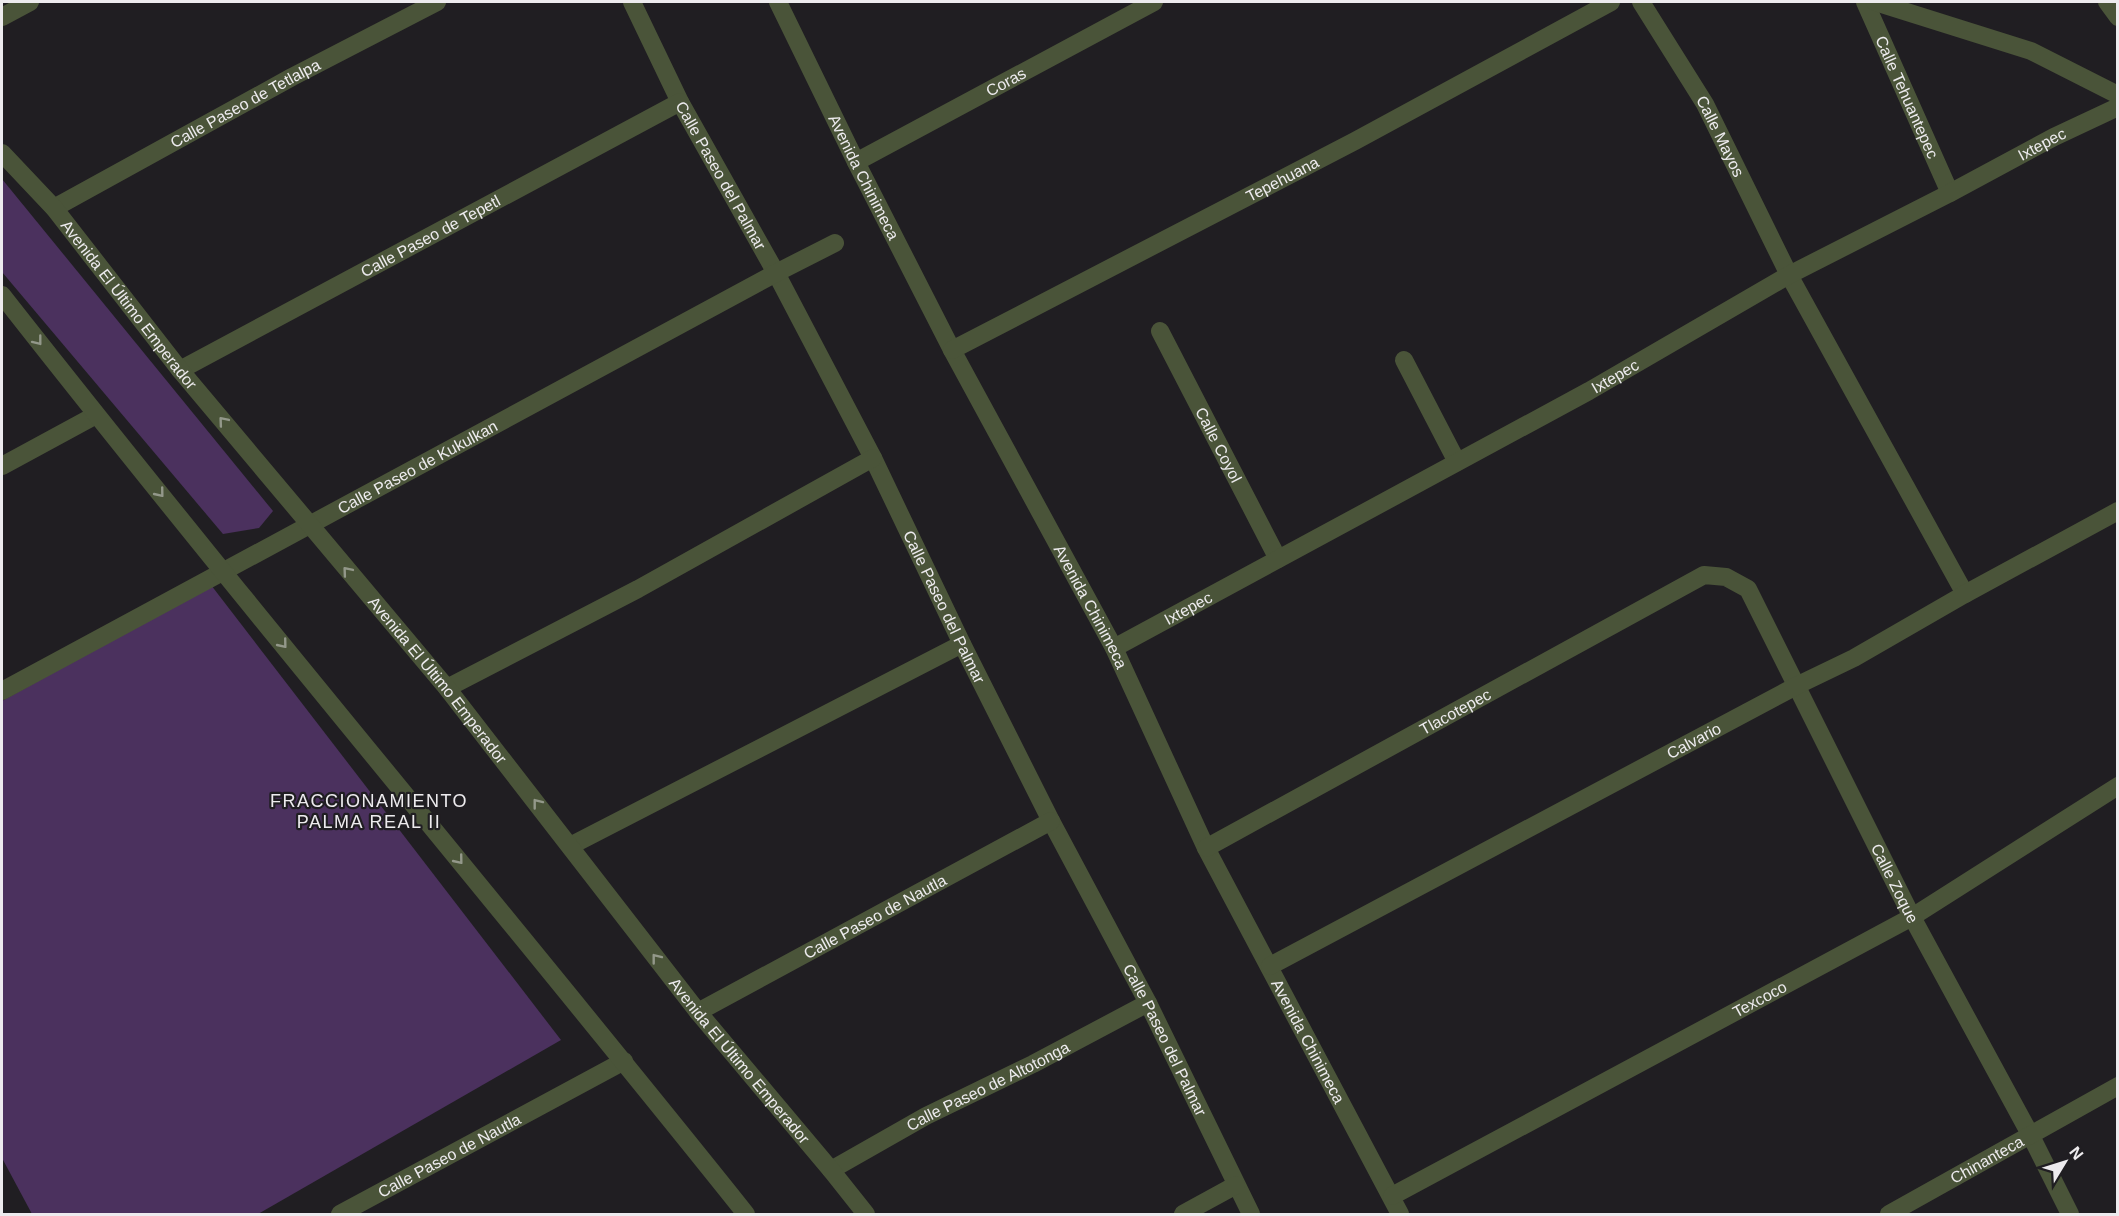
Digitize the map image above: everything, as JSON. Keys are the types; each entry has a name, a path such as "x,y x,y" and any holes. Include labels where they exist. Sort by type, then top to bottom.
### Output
{"street":[{"path":"2,17 30,2"},
{"name":"Calle Paseo de Tetlalpa","path":"54,208 292,77 437,2"},
{"name":"Calle Paseo del Palmar","path":"632,2 680,102 776,273 873,458 962,644 1051,820 1148,1003 1251,1215"},
{"name":"Avenida Chinimeca","path":"778,2 952,350 1114,648 1206,848 1392,1196 1400,1215"},
{"name":"Coras","path":"856,162 1154,2"},
{"name":"Tepehuana","path":"952,350 1355,141 1611,2"},
{"name":"Calle Mayos","path":"1641,2 1705,105 1789,275 1965,594"},
{"name":"Calle Tehuantepec","path":"1865,2 1950,193"},
{"path":"1875,2 2031,51 2118,94"},
{"path":"2107,2 2118,17"},
{"name":"Calle Paseo de Tepetl","path":"180,370 680,102"},
{"name":"Ixtepec","path":"1114,648 1589,391 1789,275 2054,137 2118,107"},
{"name":"Avenida El Último Emperador","path":"2,153 54,208 180,370 447,688 698,1012 866,1215"},
{"name":"Calle Paseo de Kukulkan","path":"2,692 835,243"},
{"path":"2,295 96,415 624,1061 746,1215"},
{"name":"Calle Coyol","path":"1160,331 1278,559"},
{"path":"1404,360 1457,462"},
{"path":"2,466 96,415"},
{"path":"447,688 638,589 873,458"},
{"name":"Calvario","path":"1269,966 1798,685 1854,658 1965,594 2118,511"},
{"name":"Calle Zoque","path":"1704,575 1726,577 1748,589 1912,917 2031,1136 2070,1215"},
{"name":"Tlacotepec","path":"1206,848 1704,575"},
{"path":"570,846 962,644"},
{"name":"Texcoco","path":"1392,1196 1912,917 2118,786"},
{"name":"Calle Paseo de Nautla","path":"698,1012 1051,820"},
{"name":"Calle Paseo de Altotonga","path":"831,1170 926,1116 1033,1064 1148,1003"},
{"name":"Calle Paseo de Nautla","path":"340,1215 624,1061"},
{"name":"Chinanteca","path":"1888,1215 2118,1086"},
{"path":"1183,1215 1236,1185"}],"shaded area":[{"path":"2,179 273,511 259,528 223,534 2,272"},
{"path":"211,585 561,1040 258,1214 32,1214 2,1158 2,701"}],"district":[{"name":"FRACCIONAMIENTO PALMA REAL II","path":"369,811"}]}
